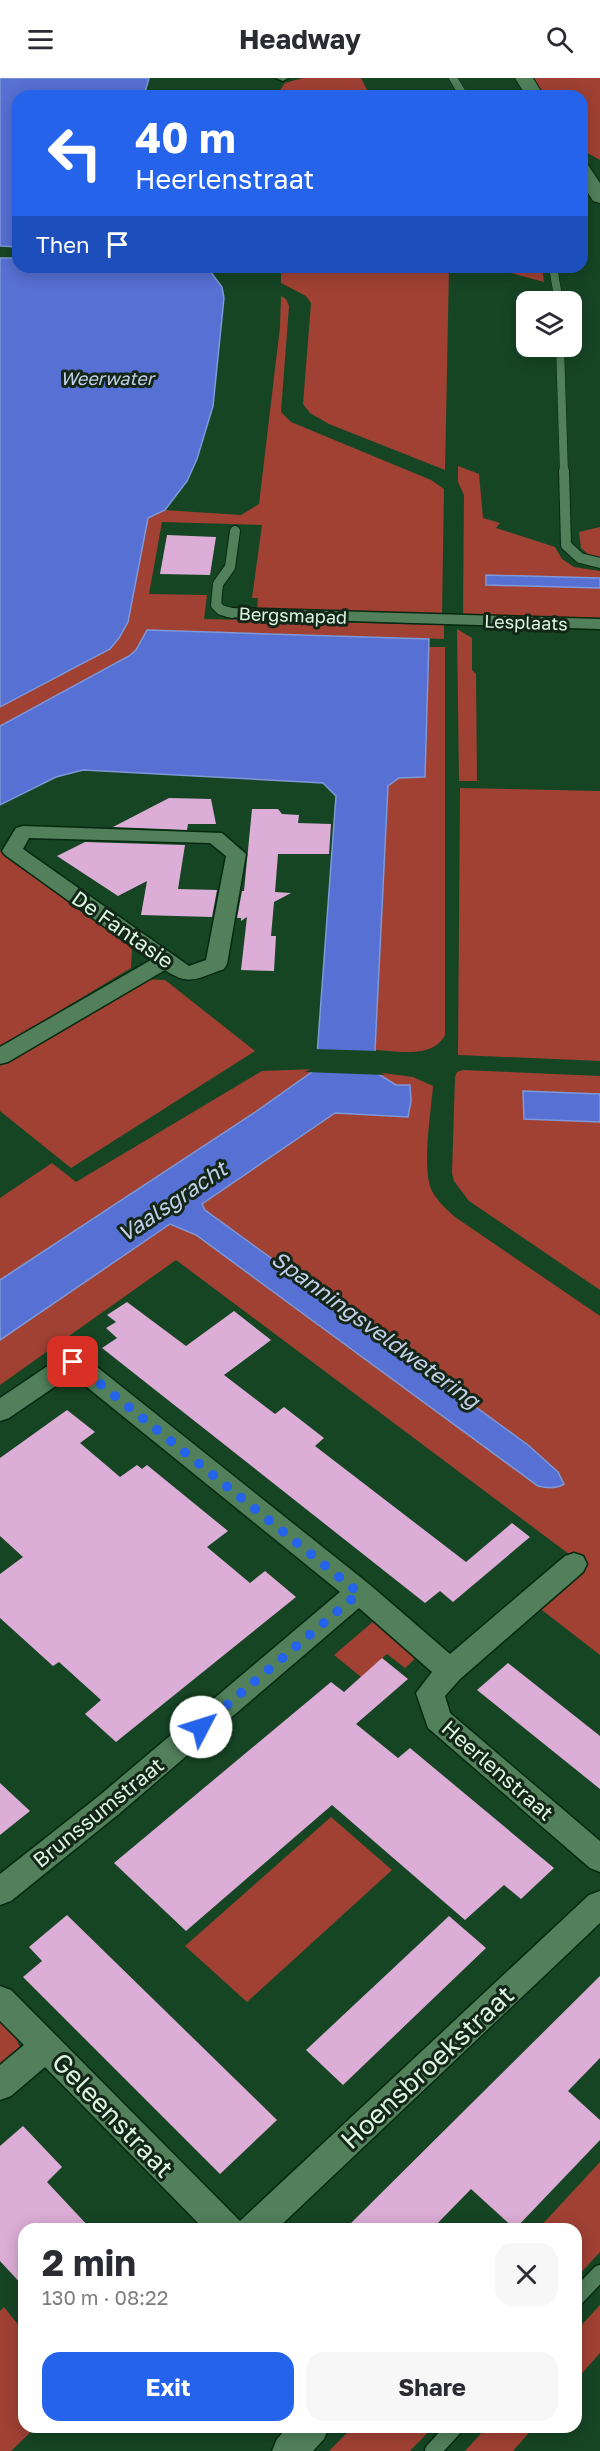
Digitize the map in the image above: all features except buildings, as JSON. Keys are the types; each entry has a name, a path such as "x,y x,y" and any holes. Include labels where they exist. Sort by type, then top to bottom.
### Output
{"street":[{"path":"588,178 600,197"},
{"name":"Bergsmapad","path":"232,613 452,620"},
{"name":"Lesplaats","path":"452,620 600,624"},
{"name":"De Fantasie","path":"23,832 215,837 236,854 216,964 186,974 166,960 12,851 23,832"},
{"path":"0,1057 166,960"},
{"path":"0,1411 73,1362 359,1593 450,1671"},
{"name":"Heerlenstraat","path":"574,1564 450,1671 430,1693 438,1720 600,1859"},
{"name":"Brunssumstraat","path":"0,1892 110,1804 359,1593"},
{"name":"Hoensbroekstraat","path":"259,2223 600,1904"},
{"name":"Geleenstraat","path":"0,2000 221,2223"},
{"path":"0,2085 46,2046"},
{"path":"290,2451 306,2433"}],"lane":[{"path":"554,273 557,291"},
{"path":"560,357 566,545 573,555 584,561 600,563"},
{"name":"Bergsmapad","path":"232,613 221,610 216,605 218,584 226,579 229,571 235,531"},
{"path":"582,2292 600,2273"},
{"path":"433,2451 450,2433"}],"shaded area":[{"path":"303,78 361,78 367,90 280,90 285,83"},
{"path":"532,78 600,78 600,160 588,153 588,90 539,90"},
{"path":"281,273 449,273 445,470 329,424 310,413 303,404 311,303 306,296 281,283"},
{"path":"510,273 543,273 544,282"},
{"path":"281,296 286,299 289,306 281,412 291,422 431,480 444,489 442,616 257,611 258,598 252,598 262,525 162,522 149,594 207,595 204,619 444,625 444,639 147,630 136,650 129,656 0,726 0,707 110,649 128,622 148,518 165,510 241,515 259,504 280,327"},
{"path":"458,466 479,474 483,518 500,523 496,528 555,547 562,559 574,567 600,571 600,578 486,575 486,585 600,588 600,619 463,616 464,495 458,482"},
{"path":"600,527 600,557 588,554 581,548 579,532"},
{"path":"457,629 472,638 472,670 476,674 477,781 459,781"},
{"path":"429,647 445,647 445,1035 439,1043 423,1051 375,1050 388,786 399,778 425,777"},
{"path":"460,788 600,791 600,1061 458,1055"},
{"path":"0,850 132,948 131,968 0,1047"},
{"path":"143,979 165,980 255,1051 71,1168 0,1111 0,1064"},
{"path":"316,1069 254,1113 0,1280 0,1198 52,1163 76,1182 262,1071"},
{"path":"463,1070 600,1076 600,1094 523,1091 524,1119 600,1122 600,1290 469,1201 454,1181 452,1173 455,1077 457,1072"},
{"path":"375,1072 413,1077 433,1086 427,1167 431,1189 442,1204 455,1217 600,1316 600,1655 538,1607 585,1566 176,1260 0,1385 0,1340 170,1224 196,1235 538,1486 547,1488 528,1445 205,1210 201,1204 335,1113 408,1117 396,1085"},
{"path":"375,1620 419,1655 405,1668 387,1654 361,1677 334,1655"},
{"path":"331,1817 392,1870 247,2002 185,1946"},
{"path":"0,2019 15,2035 21,2050 0,2068"},
{"path":"600,2162 600,2252 582,2272 582,2223 544,2223"},
{"path":"600,2305 600,2353 582,2373 582,2324"},
{"path":"4,2307 18,2324 18,2433 30,2433 11,2451 0,2451 0,2311"},
{"path":"347,2433 427,2433 410,2451 329,2451"},
{"path":"482,2433 529,2433 513,2451 465,2451"}],"water":[{"path":"0,78 149,78 146,90 12,90 12,247 0,246"},
{"name":"Weerwater","path":"0,258 12,258 12,273 212,273 222,287 224,298 213,406 197,459 187,481 165,510 148,518 128,622 110,649 0,707"},
{"path":"486,575 600,578 600,588 486,585"},
{"name":"Vaalsgracht","path":"147,630 429,639 425,777 399,778 388,786 375,1050 375,1072 396,1085 410,1085 411,1101 408,1117 335,1113 202,1204 205,1210 528,1445 558,1472 564,1484 561,1486 551,1488 538,1486 196,1235 170,1224 0,1340 0,1280 254,1113 316,1069 336,796 323,783 83,770 56,777 0,805 0,726 129,656 136,650"},
{"path":"523,1091 600,1094 600,1122 524,1119"}],"pier":[{"path":"314,1049 378,1051 378,1071 385,1075 305,1072 313,1068"}],"route":[{"path":"73,1362 359,1593 201,1727"}],"water label":[{"name":"Spanningsveldwetering","path":"376,1329"}]}
